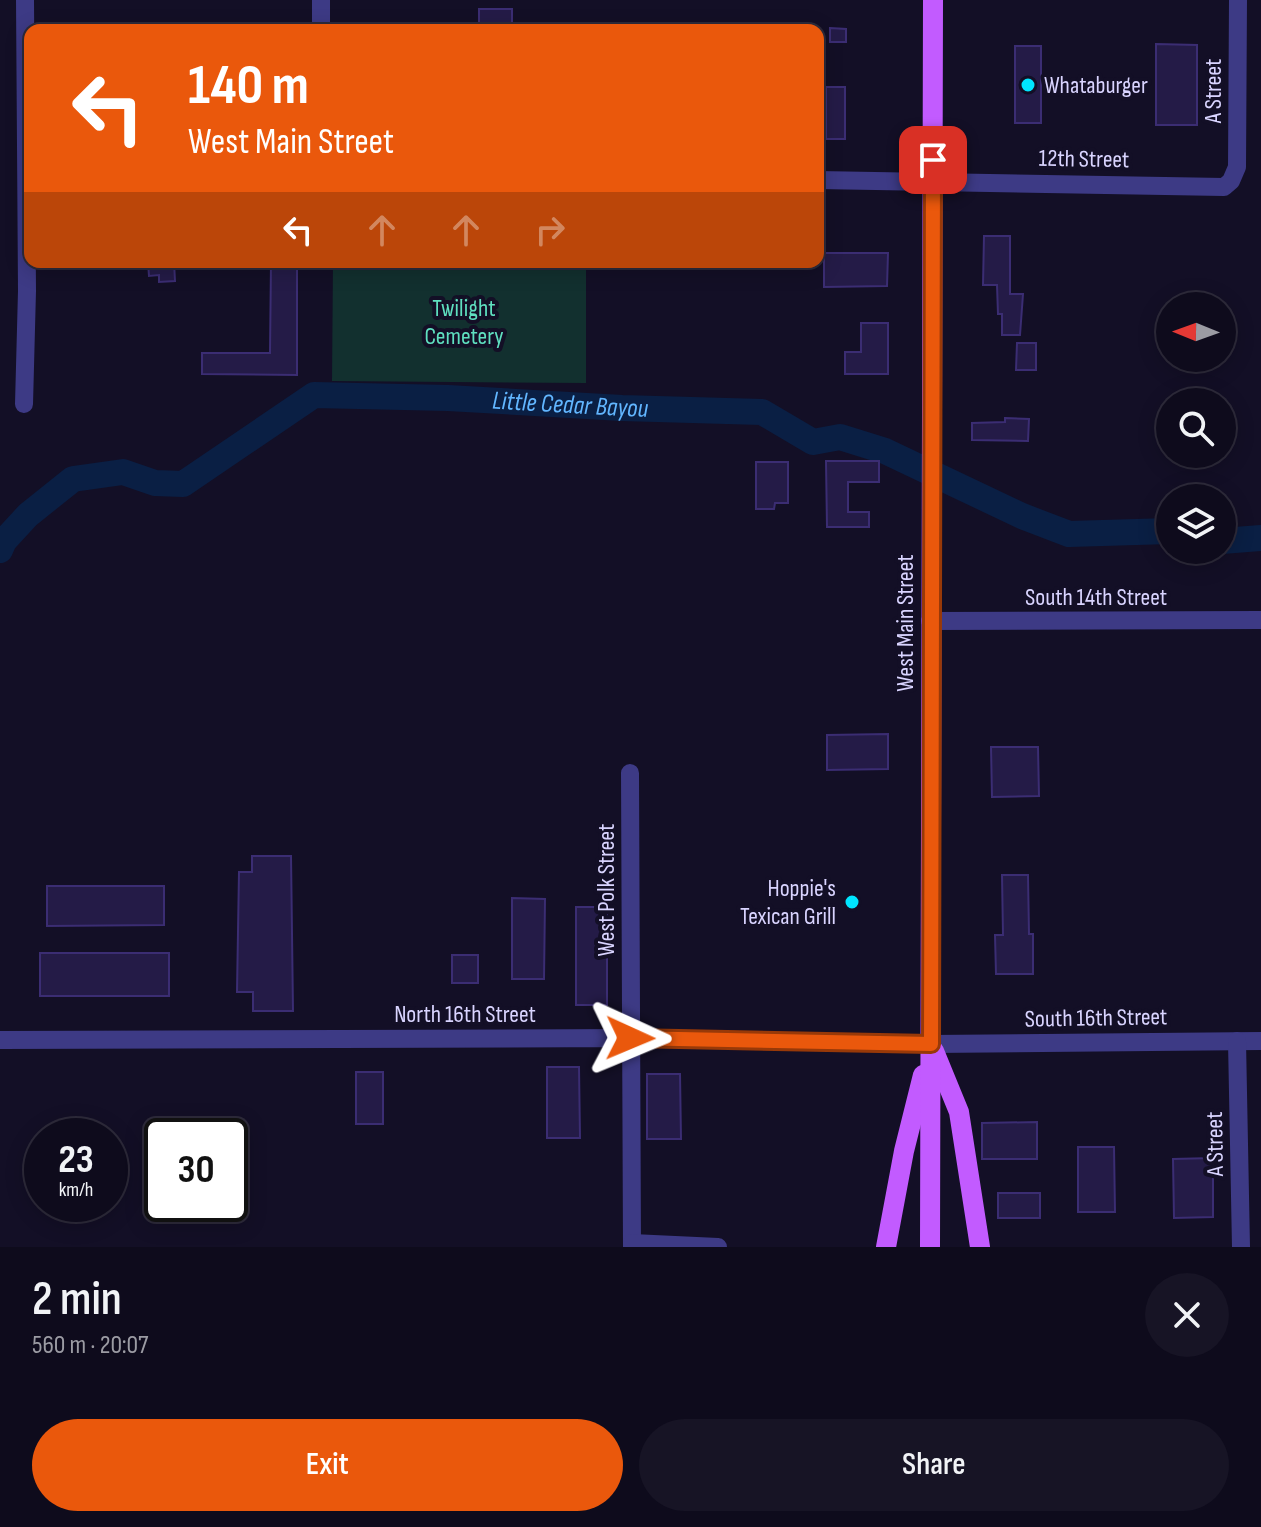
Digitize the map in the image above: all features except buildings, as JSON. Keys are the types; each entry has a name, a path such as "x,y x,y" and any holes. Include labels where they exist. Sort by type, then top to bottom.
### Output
{"main road":[{"name":"West Main Street","path":"930,1247 933,0"},
{"path":"886,1247 904,1151 931,1044"},
{"path":"931,1044 959,1112 980,1247"}],"street":[{"path":"25,0 25,24"},
{"path":"321,0 321,24"},
{"name":"A Street","path":"1231,181 1237,167 1238,0"},
{"name":"12th Street","path":"824,180 1224,187 1231,181"},
{"path":"24,404 27,268"},
{"name":"South 14th Street","path":"930,621 1261,620"},
{"name":"West Polk Street","path":"630,773 632,1245"},
{"name":"North 16th Street","path":"0,1040 630,1038 931,1044"},
{"name":"A Street","path":"1237,1041 1241,1247"},
{"name":"South 16th Street","path":"931,1044 1261,1041"},
{"path":"632,1245 718,1247"}],"green space":[{"name":"Twilight Cemetery","path":"333,268 586,268 586,383 332,381"}],"waterway":[{"name":"Little Cedar Bayou","path":"0,550 4,541 28,515 73,479 123,472 155,483 183,484 314,395 762,412 813,442 840,437 885,451 1022,516 1069,534 1156,531"},
{"name":"Little Cedar Bayou","path":"1236,540 1261,538"}],"place":[{"name":"Whataburger","path":"1028,85"},
{"name":"Hoppie's Texican Grill","path":"852,902"}],"route":[{"path":"630,1038 931,1044 933,160"}]}
